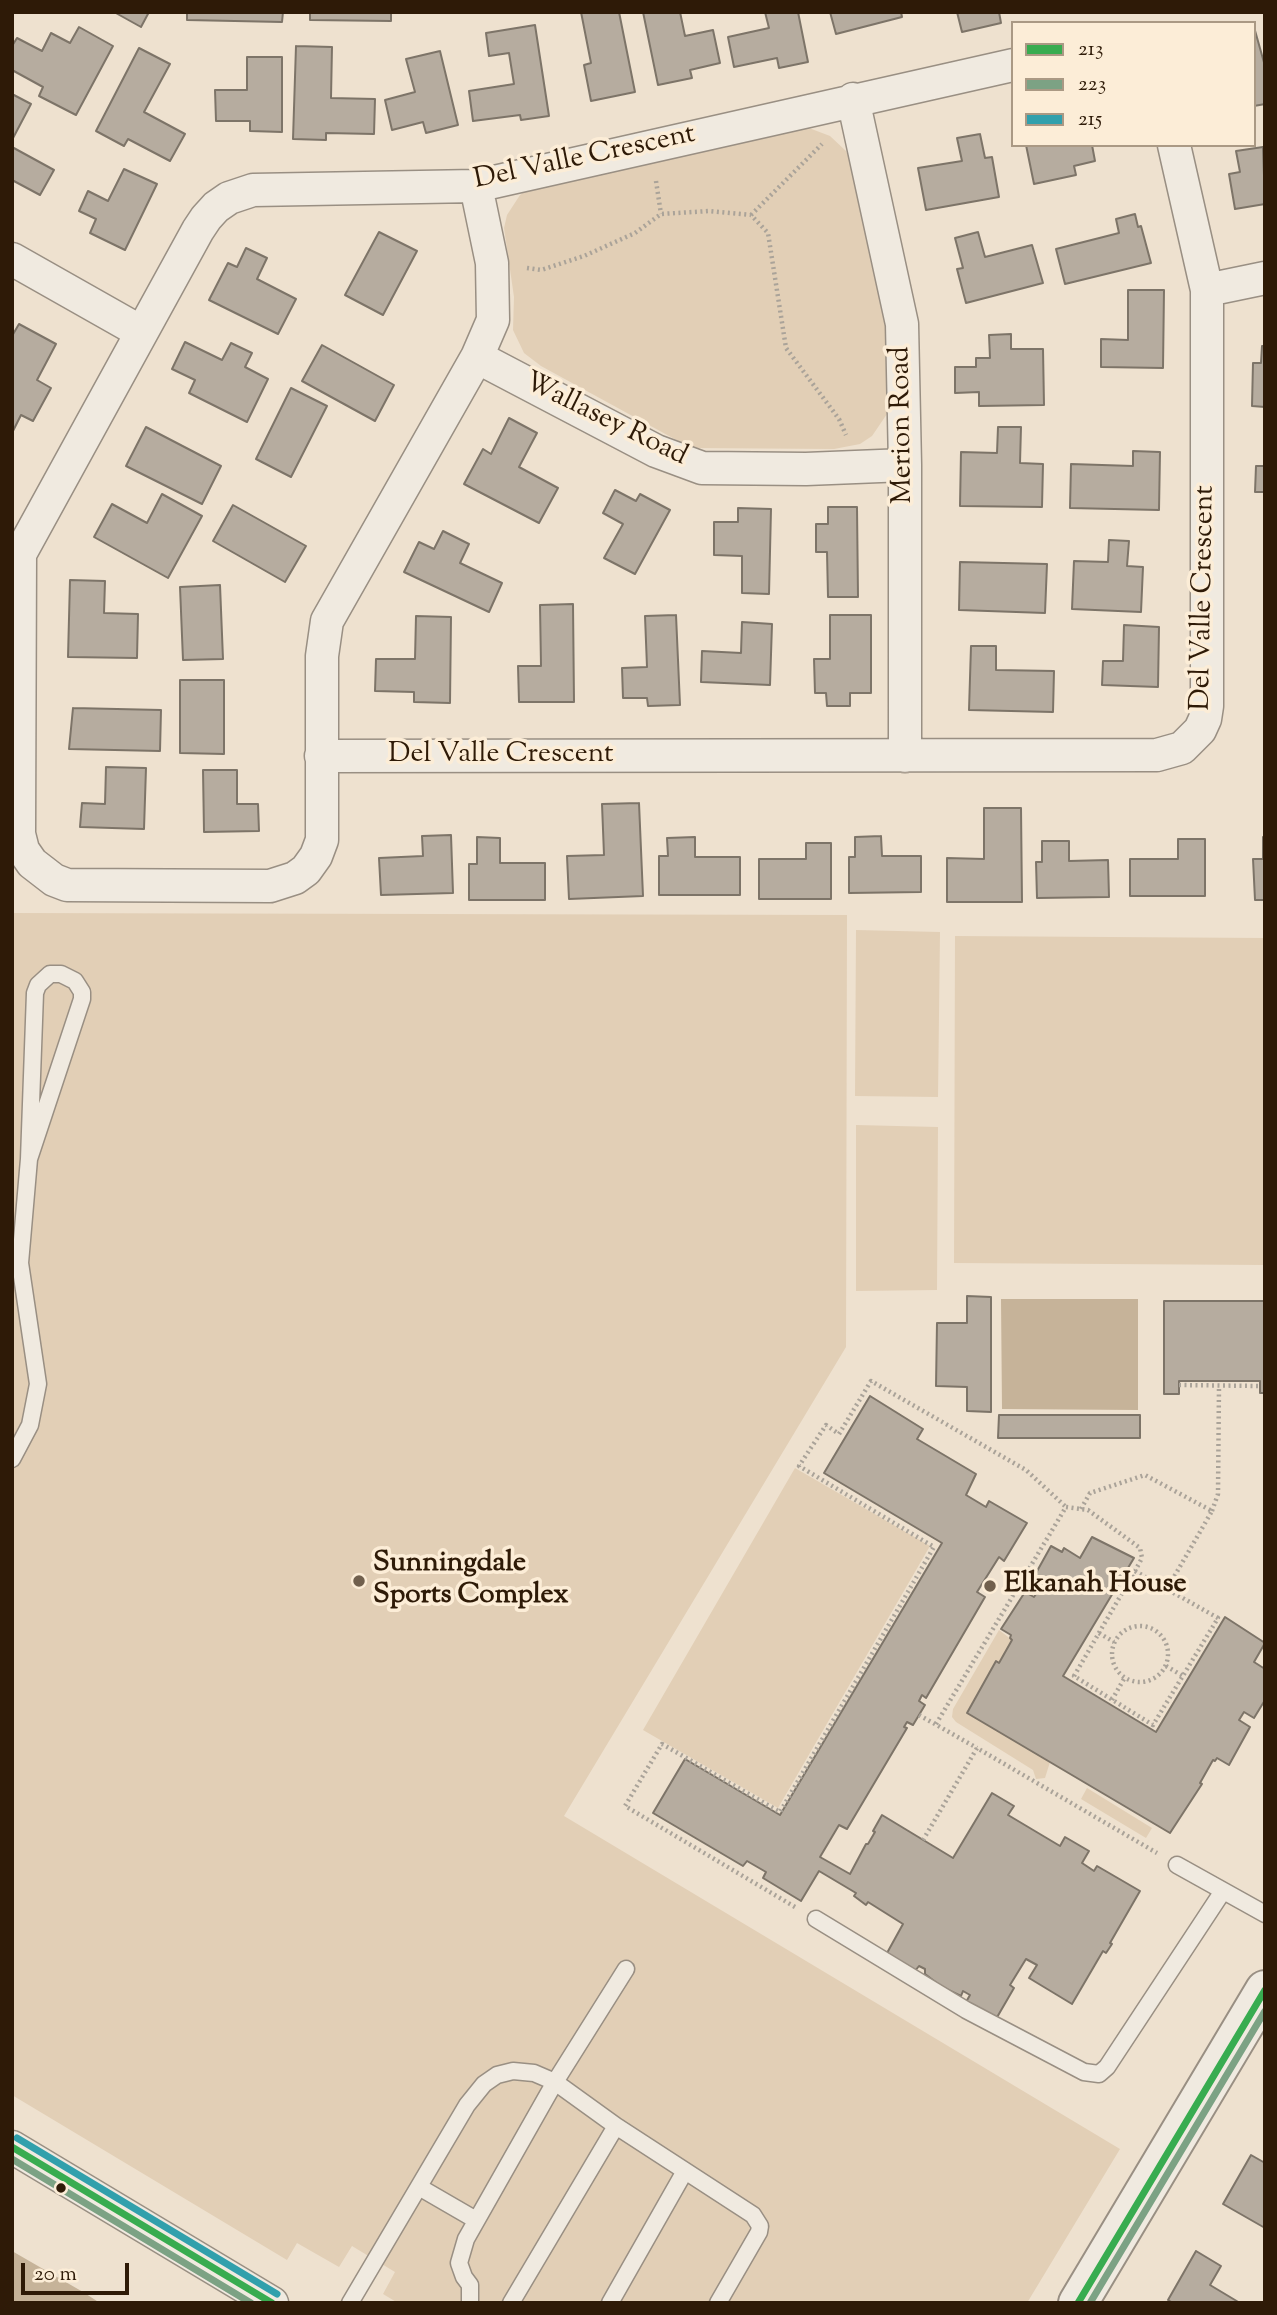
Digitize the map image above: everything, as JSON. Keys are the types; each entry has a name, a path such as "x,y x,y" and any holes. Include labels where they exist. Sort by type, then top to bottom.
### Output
{"street":[{"name":"Del Valle Crescent","path":"1011,66 855,111 476,186 266,189 253,190 229,198 206,218 20,554 19,834 23,850 42,873 67,885 283,884 306,870 316,856 322,840 321,756 1157,755 1182,748 1200,730 1207,706 1207,290 1174,147"},
{"name":"Merion Road","path":"855,111 902,324 905,756"},
{"path":"321,756 321,656 327,621 477,357 493,320 492,263 476,186"},
{"path":"12,259 141,332"},
{"path":"1207,290 1265,278"},
{"name":"Wallasey Road","path":"477,357 656,452 702,468 806,469 905,465"},
{"path":"1078,2303 1265,1990"},
{"path":"12,2147 272,2303"}],"lane":[{"path":"12,1459 30,1425 38,1384 20,1263 29,1159 35,993 38,985 50,974 61,974 70,977 79,986 82,999 29,1159"},
{"path":"1177,1865 1265,1914"},
{"path":"816,1919 966,2010 1084,2072 1098,2074 1107,2067 1223,1891"},
{"path":"470,2303 470,2285 461,2270 460,2257 476,2220 555,2082 626,1969"},
{"path":"350,2303 467,2105 484,2084 497,2075 513,2071 534,2073 555,2082 616,2126 753,2215 760,2227 754,2243 718,2303"},
{"path":"511,2303 616,2126"},
{"path":"610,2303 685,2171"},
{"path":"419,2187 476,2220"}],"path":[{"path":"751,215 855,111"},
{"path":"492,263 541,270 584,256 635,233 662,214 709,211 751,215 768,233 786,348 839,419 861,467"},
{"path":"816,1919 625,1806 662,1744 779,1812 934,1547 799,1466 826,1425 839,1434 872,1381 1026,1470 1066,1507 1088,1510 1140,1548 1143,1558 1135,1571 1099,1633 1073,1676 1153,1725 1218,1618 1135,1571"},
{"path":"1179,1385 1260,1385"},
{"path":"1167,1589 1212,1511 1218,1494 1219,1386"},
{"path":"1081,1509 1090,1493 1145,1475 1212,1511"},
{"path":"936,1724 1066,1507"},
{"path":"1143,1626 1160,1633 1168,1649 1166,1666 1154,1679 1136,1682 1120,1675 1112,1659 1114,1642 1126,1629 1143,1626"},
{"path":"1099,1633 1114,1642"},
{"path":"1166,1666 1183,1676"},
{"path":"1112,1699 1125,1677"},
{"path":"919,1715 1177,1865"},
{"path":"923,1840 977,1748"}],"shaded area":[{"path":"798,128 809,128 830,136 846,151 851,162 889,345 890,401 887,414 872,436 860,444 834,449 691,448 541,366 524,353 513,330 514,297 504,228 507,215 520,195 529,188"},
{"name":"Sunningdale Sports Complex","path":"12,913 847,915 846,1347 564,1816 1120,2149 1027,2303 398,2303 383,2294 395,2272 352,2246 339,2267 297,2243 287,2260 12,2095"},
{"path":"856,930 940,932 938,1097 855,1096"},
{"path":"955,936 1265,938 1265,1265 954,1263"},
{"path":"856,1125 938,1127 937,1290 856,1291"},
{"path":"1001,1299 1138,1299 1138,1410 1002,1409"},
{"path":"795,1468 930,1546 778,1808 643,1730"},
{"path":"999,1630 1012,1640 999,1663 996,1661 968,1713 1050,1762 1045,1778 1036,1779 1033,1770 952,1717 953,1709"},
{"path":"1087,1788 1152,1828 1146,1838 1081,1799"},
{"path":"12,2251 83,2292 100,2303 12,2303"}],"building":[{"path":"114,12 149,12 141,27"},
{"path":"187,12 283,12 282,22 187,20"},
{"path":"310,12 391,12 391,21 310,20"},
{"path":"581,12 619,12 635,92 591,101 584,65 591,63"},
{"path":"643,12 680,12 685,36 713,30 720,63 690,70 692,78 658,85"},
{"path":"765,12 798,12 808,62 779,68 777,58 734,67 728,37 769,28"},
{"path":"830,12 901,12 902,17 836,34"},
{"path":"957,12 999,12 1001,23 962,32"},
{"path":"535,25 549,116 521,120 520,115 473,121 469,91 514,84 509,53 489,56 486,33"},
{"path":"79,27 113,46 76,115 39,96 43,87 12,70 12,46 17,38 42,51 51,33 70,43"},
{"path":"1256,34 1265,66 1265,104 1256,106"},
{"path":"296,46 332,47 331,98 375,99 374,134 326,133 326,140 293,139"},
{"path":"139,48 170,64 144,112 185,134 170,161 128,139 124,146 96,131"},
{"path":"440,51 458,125 426,133 423,122 392,130 385,100 415,92 406,59"},
{"path":"247,57 282,57 282,132 250,131 250,121 216,121 215,90 247,90"},
{"path":"12,94 31,104 12,140"},
{"path":"980,134 985,158 992,157 999,197 926,210 918,168 962,161 957,138"},
{"path":"12,147 54,170 40,195 12,180"},
{"path":"1026,147 1092,147 1095,161 1074,166 1076,175 1034,184"},
{"path":"1263,147 1265,204 1235,209 1229,174 1240,172 1236,151"},
{"path":"124,169 157,184 125,250 90,233 96,219 79,211 88,191 108,201"},
{"path":"1135,214 1151,263 1065,284 1056,249 1119,233 1116,219"},
{"path":"379,232 417,251 383,315 345,295"},
{"path":"978,232 985,257 1032,245 1043,283 966,303 957,269 963,268 955,238"},
{"path":"246,248 267,258 257,279 296,299 278,334 209,300 228,263 237,267"},
{"path":"1128,290 1164,290 1163,368 1101,367 1101,339 1128,340"},
{"path":"19,324 56,344 37,380 51,388 33,421 21,415 13,431 12,336"},
{"path":"1011,334 1011,349 1043,349 1044,405 979,406 979,392 955,393 955,367 976,367 976,358 990,358 989,335"},
{"path":"185,342 222,360 231,343 252,353 245,367 268,379 247,422 189,393 195,380 172,369"},
{"path":"322,345 394,385 375,421 302,381"},
{"path":"1262,346 1265,346 1265,407 1252,406 1253,363 1261,363"},
{"path":"291,388 327,406 291,477 256,459"},
{"path":"509,418 537,433 519,467 558,488 539,523 464,484 483,449 491,454"},
{"path":"146,427 221,466 202,504 126,466"},
{"path":"998,427 1021,427 1020,463 1043,464 1042,507 960,506 961,452 997,453"},
{"path":"1133,451 1160,452 1159,510 1070,508 1071,464 1133,466"},
{"path":"1256,466 1265,466 1265,492 1255,492"},
{"path":"615,490 636,501 640,494 670,510 635,574 604,558 623,524 603,513"},
{"path":"162,494 202,516 168,578 94,537 112,504 147,523"},
{"path":"233,505 306,546 285,582 213,541"},
{"path":"828,507 857,507 858,597 828,597 827,552 816,552 816,524 828,524"},
{"path":"738,508 771,509 769,594 742,593 742,556 714,555 714,522 738,522"},
{"path":"443,531 469,544 460,563 502,583 489,612 404,572 419,542 434,549"},
{"path":"1109,540 1129,541 1127,566 1143,567 1141,612 1072,609 1074,561 1108,562"},
{"path":"960,562 1047,564 1045,613 959,610"},
{"path":"70,580 105,581 104,613 138,614 137,658 68,657"},
{"path":"220,585 223,659 183,660 180,587"},
{"path":"573,604 574,702 519,702 518,666 541,666 540,605"},
{"path":"676,615 680,705 648,706 647,698 623,698 622,668 647,667 645,616"},
{"path":"830,615 871,615 871,693 850,693 850,706 827,706 826,693 815,693 814,659 830,659"},
{"path":"416,616 451,617 450,703 414,702 414,692 375,691 376,659 415,659"},
{"path":"742,622 772,624 770,685 701,682 702,651 741,653"},
{"path":"1124,625 1159,627 1158,687 1102,685 1103,661 1123,661"},
{"path":"971,646 996,646 996,670 1054,671 1053,712 969,710"},
{"path":"180,680 224,680 224,754 180,753"},
{"path":"73,708 161,710 160,751 69,749"},
{"path":"106,767 146,768 144,829 80,827 82,803 105,804"},
{"path":"203,770 237,770 237,804 258,804 259,831 204,832"},
{"path":"639,803 643,896 569,899 567,856 604,855 602,804"},
{"path":"984,808 1021,808 1022,902 947,902 947,858 984,859"},
{"path":"451,835 453,893 381,895 379,858 423,856 422,836"},
{"path":"881,836 882,856 921,856 921,892 849,893 849,857 855,857 855,837"},
{"path":"477,837 500,838 500,863 545,863 545,900 469,900 469,864 477,864"},
{"path":"695,837 695,857 740,857 740,895 659,895 659,856 668,856 667,838"},
{"path":"1263,837 1265,900 1255,900 1253,859 1263,859"},
{"path":"1178,839 1205,839 1205,896 1130,896 1130,859 1178,859"},
{"path":"1042,841 1069,841 1069,861 1108,860 1109,897 1037,898 1036,862 1042,862"},
{"path":"806,843 831,843 831,899 759,899 759,859 806,859"},
{"path":"967,1296 991,1297 991,1412 967,1411 967,1387 936,1386 937,1323 967,1323"},
{"path":"1164,1301 1265,1301 1265,1393 1260,1393 1260,1381 1179,1381 1179,1394 1164,1394"},
{"path":"870,1396 923,1429 917,1439 976,1474 966,1495 986,1507 989,1501 1027,1523 1004,1561 999,1557 977,1592 985,1597 926,1698 922,1695 919,1701 925,1705 913,1725 907,1722 904,1727 907,1728 847,1829 839,1825 820,1857 850,1874 882,1815 953,1858 992,1793 1014,1806 1008,1815 1060,1846 1065,1837 1089,1851 1082,1863 1094,1871 1097,1866 1140,1891 1110,1943 1112,1944 1106,1953 1103,1951 1072,2004 1029,1978 1037,1965 1026,1959 1010,1985 1014,1988 996,2019 966,2002 970,1995 963,1991 961,1996 942,1987 925,1974 925,1969 919,1966 915,1971 887,1953 903,1924 868,1902 866,1905 854,1896 856,1893 819,1871 801,1901 763,1878 766,1872 747,1861 743,1866 653,1813 685,1759 780,1815 942,1543 824,1473"},
{"path":"999,1415 1140,1415 1140,1438 998,1438"},
{"path":"1092,1537 1134,1558 1063,1676 1156,1732 1225,1617 1265,1643 1254,1662 1265,1669 1265,1700 1254,1718 1244,1712 1239,1720 1250,1727 1229,1765 1217,1758 1213,1760 1200,1783 1202,1784 1170,1833 967,1713 996,1661 999,1663 1012,1640 1011,1635 1001,1629 1025,1592 1034,1597 1040,1588 1031,1582 1051,1546 1062,1552 1064,1548 1080,1558"},
{"path":"1251,2155 1265,2163 1265,2228 1223,2204"},
{"path":"1196,2251 1221,2266 1210,2285 1240,2303 1173,2303 1168,2300"}],"transit line":[{"name":"213","path":"1078,2303 1265,1990"},
{"name":"223","path":"1090,2303 1265,2011"},
{"name":"215","path":"17,2138 277,2294"},
{"name":"213","path":"12,2147 272,2303"},
{"name":"223","path":"12,2159 251,2303"}],"place":[{"name":"Sunningdale Sports Complex","path":"359,1581"},
{"name":"Elkanah House","path":"990,1586"}]}
